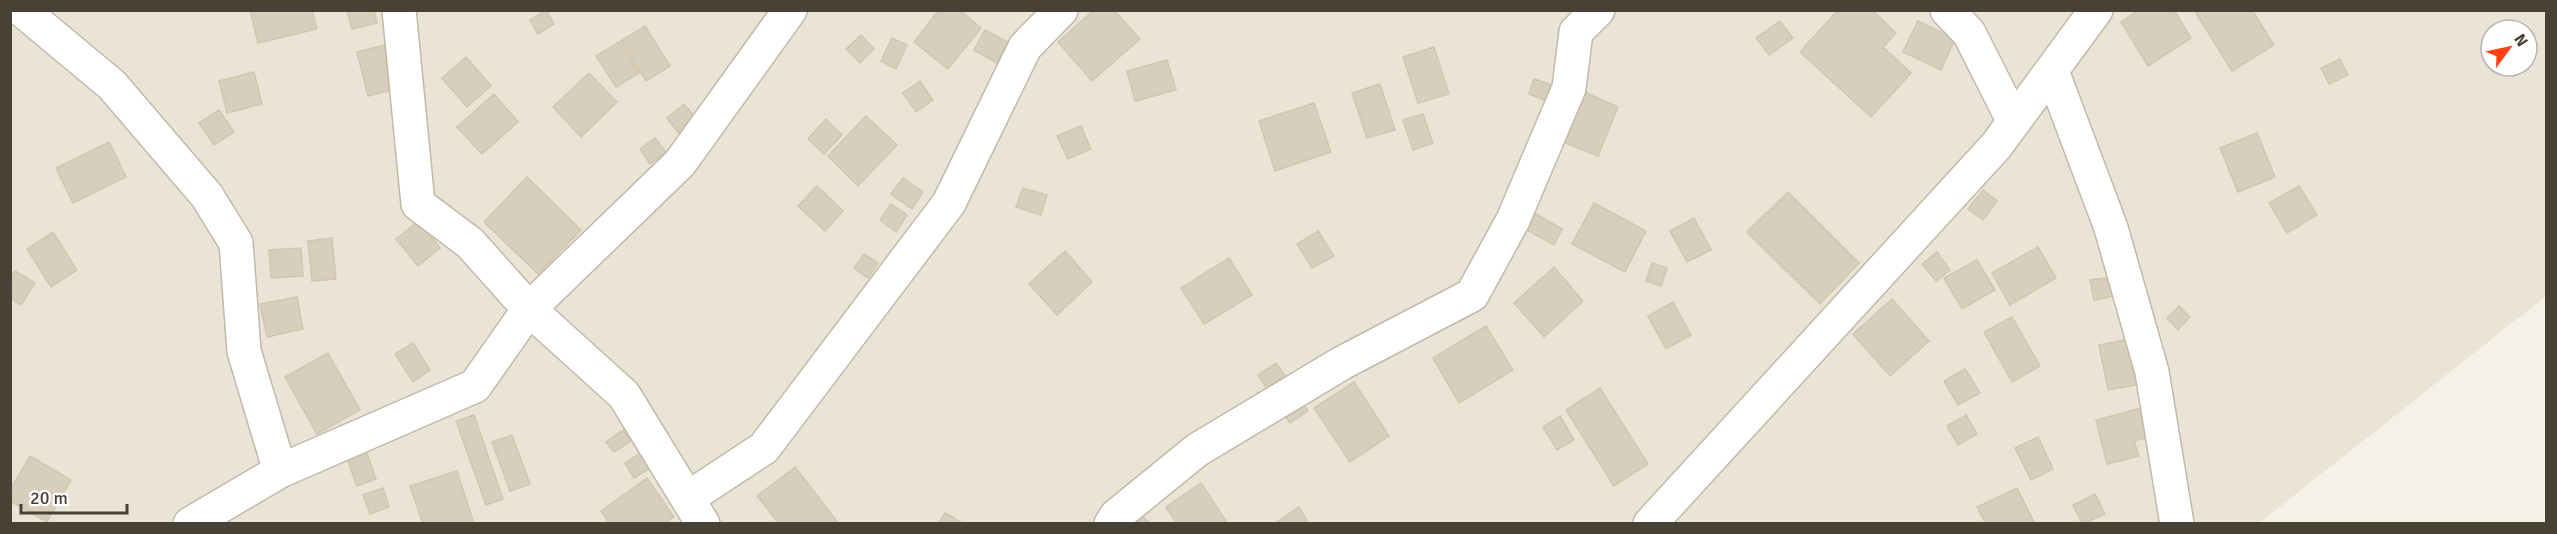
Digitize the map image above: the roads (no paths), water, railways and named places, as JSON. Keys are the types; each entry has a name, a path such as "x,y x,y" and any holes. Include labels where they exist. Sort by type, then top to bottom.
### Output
{"street":[{"path":"22,10 112,85 207,196 236,243 244,351 280,471"},
{"path":"399,10 418,204 470,243 529,309 624,395 695,511 764,448 949,203 1025,47 1061,10"},
{"path":"190,524 280,471 475,386 529,309 680,163 790,10"},
{"path":"1112,524 1116,516 1197,450 1342,363 1472,295 1513,220 1569,88 1576,32 1598,10"},
{"path":"1947,10 1969,33 2014,122"},
{"path":"1650,524 1988,155 2096,10"},
{"path":"2052,71 2111,228 2152,372 2177,524"}]}
